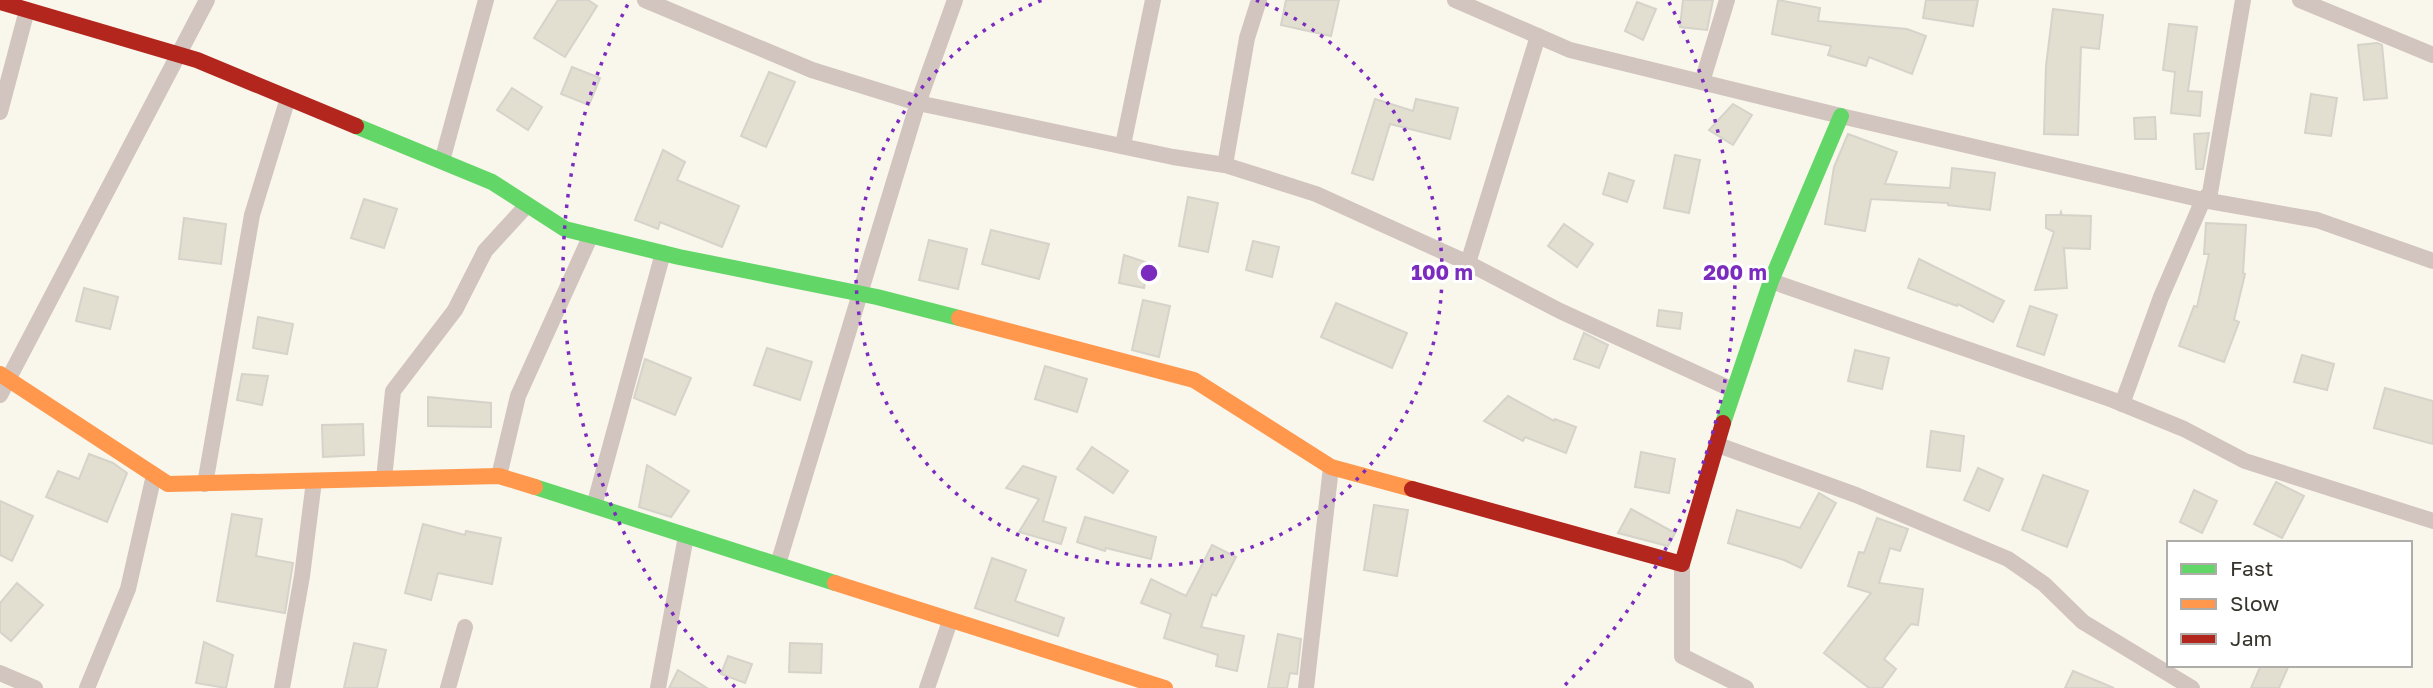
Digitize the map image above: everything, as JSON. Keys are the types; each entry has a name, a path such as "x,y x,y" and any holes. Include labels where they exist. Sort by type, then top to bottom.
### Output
{"street":[{"path":"0,395 4,377 207,0"},
{"path":"442,161 486,0"},
{"path":"645,0 813,70 918,103 1224,165 1316,194 1468,263 1560,311 1732,390"},
{"path":"778,564 918,103 955,0"},
{"path":"1123,145 1153,0"},
{"path":"1224,165 1247,38 1259,0"},
{"path":"1455,0 1570,50 2203,200 2317,220 2433,261"},
{"path":"1702,82 1727,0"},
{"path":"2122,404 2161,297 2203,200 2210,194 2243,0"},
{"path":"2300,0 2433,55"},
{"path":"0,2 197,60 492,182 565,229 663,253 859,294 1194,380 1331,467 1682,564"},
{"path":"0,112 27,10"},
{"path":"1468,263 1538,36"},
{"path":"205,484 252,215 288,98"},
{"path":"1746,688 1682,656 1682,564 1732,390 1771,281 1842,116"},
{"path":"384,479 393,391 455,310 485,251 527,205"},
{"path":"499,476 518,396 591,235"},
{"path":"594,506 663,253"},
{"path":"1771,281 2122,404 2184,429 2245,461 2433,521"},
{"path":"4,377 168,484 499,476 778,564 1124,682 1165,688"},
{"path":"1718,445 1856,495 2008,559 2045,584 2083,622 2192,688"},
{"path":"1306,688 1331,467"},
{"path":"87,688 128,589 154,475"},
{"path":"282,688 302,576 314,481"},
{"path":"658,688 686,536"},
{"path":"927,688 950,621"},
{"path":"448,688 464,627"},
{"path":"0,673 35,688"}],"building":[{"path":"558,0 588,0 597,6 565,57 534,38"},
{"path":"1286,0 1339,0 1331,36 1281,25"},
{"path":"1683,0 1713,0 1707,30 1680,27"},
{"path":"1778,0 1820,8 1818,21 1907,29 1926,36 1912,74 1869,57 1866,66 1828,55 1831,46 1772,34"},
{"path":"1926,0 1978,0 1973,26 1923,18"},
{"path":"1637,2 1656,9 1643,40 1625,31"},
{"path":"2053,9 2103,15 2099,49 2081,47 2078,135 2044,134 2046,66"},
{"path":"2169,24 2197,27 2188,91 2202,92 2200,116 2171,113 2175,72 2163,70"},
{"path":"2358,45 2382,45 2387,98 2364,100"},
{"path":"572,67 600,78 589,105 561,94"},
{"path":"769,72 795,82 766,147 741,136"},
{"path":"512,88 542,107 528,130 497,110"},
{"path":"2311,94 2337,98 2331,136 2305,133"},
{"path":"1375,99 1413,111 1416,99 1458,108 1450,139 1390,124 1373,180 1352,173"},
{"path":"1733,104 1752,115 1733,145 1709,130"},
{"path":"2155,117 2156,139 2135,139 2134,118"},
{"path":"2209,133 2203,169 2196,169 2194,134"},
{"path":"1848,134 1897,152 1885,184 1950,188 1952,168 1995,173 1990,210 1948,203 1871,199 1865,231 1825,224 1834,167"},
{"path":"663,150 685,162 677,180 739,206 722,247 660,222 658,229 635,220"},
{"path":"1675,155 1700,160 1689,213 1664,208"},
{"path":"1609,173 1634,181 1627,202 1603,194"},
{"path":"1188,197 1218,203 1208,252 1179,246"},
{"path":"364,199 397,209 384,248 351,238"},
{"path":"2061,212 2062,215 2091,216 2090,249 2064,248 2067,288 2035,290 2054,232 2046,228 2046,215 2060,215"},
{"path":"184,218 226,224 221,264 179,259"},
{"path":"2206,223 2246,225 2245,274 2234,320 2239,322 2224,362 2179,346 2194,306 2197,307 2209,254 2204,254"},
{"path":"1564,224 1593,244 1577,267 1548,246"},
{"path":"991,230 1049,244 1039,279 982,264"},
{"path":"929,240 967,249 958,289 919,280"},
{"path":"1253,241 1279,247 1272,277 1246,270"},
{"path":"1124,255 1148,263 1144,288 1119,283"},
{"path":"1919,259 2004,301 1993,322 1958,304 1957,306 1908,288"},
{"path":"84,288 118,297 110,329 76,321"},
{"path":"1143,300 1170,306 1159,357 1132,350"},
{"path":"1336,303 1407,333 1392,368 1321,337"},
{"path":"2030,306 2057,315 2044,355 2017,346"},
{"path":"1659,310 1682,313 1680,329 1657,326"},
{"path":"258,317 293,324 287,354 253,348"},
{"path":"1584,333 1608,345 1599,368 1574,359"},
{"path":"767,348 812,362 800,400 754,385"},
{"path":"1855,350 1889,358 1882,389 1848,381"},
{"path":"2302,355 2334,364 2327,390 2294,382"},
{"path":"645,359 691,378 675,415 634,398"},
{"path":"1045,366 1087,379 1077,412 1035,399"},
{"path":"242,374 268,376 262,405 237,400"},
{"path":"2385,388 2433,401 2433,444 2374,428"},
{"path":"1508,396 1554,421 1555,419 1576,427 1566,453 1525,437 1523,441 1484,421"},
{"path":"428,397 491,403 491,427 428,426"},
{"path":"363,424 364,455 323,457 322,425"},
{"path":"1931,431 1964,436 1960,471 1927,467"},
{"path":"1092,447 1128,471 1113,493 1077,469"},
{"path":"1641,452 1675,459 1669,493 1635,487"},
{"path":"89,454 113,463 127,473 107,522 46,497 58,471 79,479"},
{"path":"647,465 689,491 671,517 639,507"},
{"path":"1023,466 1056,477 1043,521 1066,528 1061,544 1019,532 1039,499 1006,488"},
{"path":"1978,468 2003,479 1989,511 1964,500"},
{"path":"2043,475 2088,491 2067,547 2022,530"},
{"path":"2276,482 2304,496 2282,538 2254,524"},
{"path":"2194,490 2217,501 2202,533 2180,522"},
{"path":"1819,493 1836,503 1801,568 1728,543 1737,510 1800,528"},
{"path":"0,501 33,516 12,561 0,555"},
{"path":"1374,505 1408,510 1397,576 1364,570"},
{"path":"1631,509 1675,533 1668,546 1618,533"},
{"path":"232,514 262,519 256,556 293,563 285,613 217,601"},
{"path":"1085,517 1156,537 1151,559 1106,548 1105,551 1077,542"},
{"path":"1877,518 1908,529 1900,551 1890,548 1879,583 1923,589 1918,625 1911,624 1884,659 1896,669 1882,688 1869,688 1824,653 1871,593 1848,586 1859,552 1864,553"},
{"path":"423,524 465,535 466,531 501,538 492,584 438,573 431,600 405,593"},
{"path":"1212,545 1236,557 1216,596 1212,594 1201,627 1244,636 1237,671 1216,666 1218,655 1164,638 1171,614 1141,603 1151,579 1186,596"},
{"path":"992,558 1026,570 1015,601 1064,618 1058,636 975,608"},
{"path":"17,583 43,605 11,641 0,632 0,603"},
{"path":"1278,634 1301,639 1297,674 1290,673 1287,688 1268,688"},
{"path":"204,642 233,655 226,688 196,683"},
{"path":"354,643 386,650 377,688 344,688"},
{"path":"790,643 822,644 821,673 789,672"},
{"path":"728,656 752,664 745,683 721,674"},
{"path":"2260,667 2288,667 2279,688 2251,688"},
{"path":"678,670 707,688 669,688"},
{"path":"2073,671 2114,688 2065,688"}],"traffic: fast":[{"path":"1723,423 1771,281 1841,116"},
{"path":"356,126 492,182 565,229 679,257 877,297 959,318"},
{"path":"535,487 835,583"}],"traffic: slow":[{"path":"959,318 1194,380 1331,467 1412,489"},
{"path":"0,374 168,484 499,476 535,487"},
{"path":"835,583 1165,688"}],"traffic: jam":[{"path":"0,2 197,60 356,126"},
{"path":"1412,489 1682,564 1723,423"}]}
